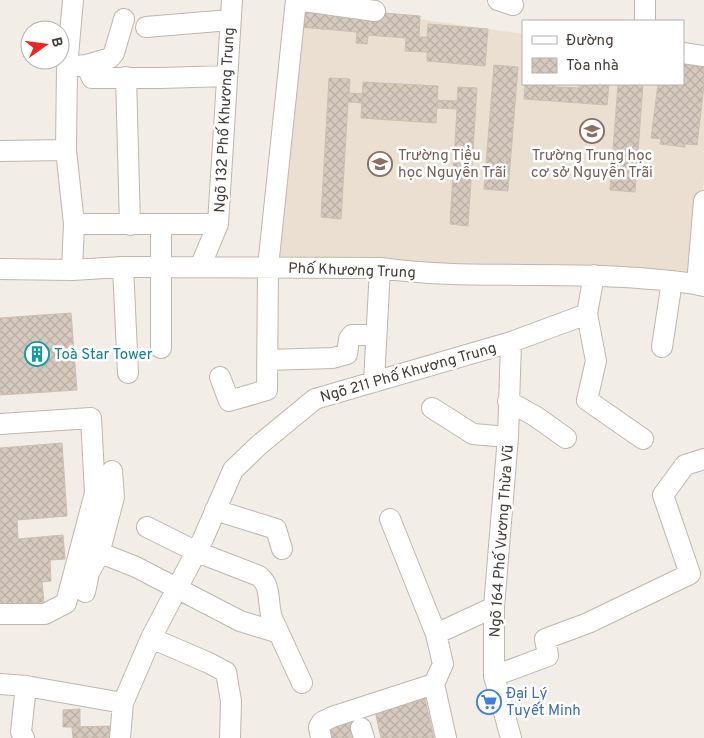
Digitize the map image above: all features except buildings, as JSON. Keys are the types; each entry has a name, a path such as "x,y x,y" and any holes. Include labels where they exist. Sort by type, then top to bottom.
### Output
{"street":[{"path":"72,270 74,224 66,150 76,66 73,0"},
{"name":"Ngõ 132 Phố Khương Trung","path":"200,267 218,224 232,0"},
{"path":"220,377 229,401 267,390 268,267 296,0 375,11"},
{"path":"645,0 645,20"},
{"path":"76,66 110,58 114,53 124,19"},
{"path":"146,27 230,20"},
{"path":"684,53 704,56"},
{"path":"76,66 92,78 227,76"},
{"path":"126,77 130,225"},
{"path":"0,151 66,150"},
{"path":"700,285 704,201"},
{"path":"74,224 218,224"},
{"path":"161,225 161,348"},
{"path":"123,267 128,373"},
{"name":"Phố Khương Trung","path":"0,269 72,270 123,267 380,268 414,273 594,275 700,285"},
{"path":"374,382 380,268"},
{"path":"594,275 587,314 596,361 587,400 643,439"},
{"path":"662,347 672,281"},
{"name":"Ngõ 211 Phố Khương Trung","path":"120,738 123,703 151,638 196,552 233,470 258,445 315,399 511,342 587,314"},
{"path":"267,360 333,358 347,354 349,339 352,335 376,335"},
{"name":"Ngõ 164 Phố Vương Thừa Vũ","path":"511,342 508,438 494,607 494,676 512,738"},
{"path":"508,401 535,416 566,438"},
{"path":"432,408 473,434 508,438"},
{"path":"0,424 91,418 95,493 66,603 45,614 0,614"},
{"path":"494,676 548,656 545,639 588,623 690,574 663,495 685,465 704,459"},
{"path":"85,592 89,573 99,554 114,497 112,471"},
{"path":"216,510 276,529 282,549"},
{"path":"390,519 436,634 443,664 434,684 446,738"},
{"path":"147,527 196,552 263,579 267,585 269,607 302,683"},
{"path":"99,554 136,567 240,621 279,633"},
{"path":"436,634 494,607"},
{"path":"151,638 226,672 231,701 230,738"},
{"path":"0,684 26,686 123,703"},
{"path":"321,738 319,727 322,722 332,717 434,684"},
{"path":"24,738 22,732 26,686"}],"shaded area":[{"path":"300,0 322,0 432,21 522,34 522,85 684,85 684,55 704,57 704,179 694,277 273,262"}],"place":[{"name":"Trường Trung học cơ sở Nguyễn Trãi","path":"592,131"},
{"name":"Trường Tiểu học Nguyễn Trãi","path":"380,164"},
{"name":"Toà Star Tower","path":"37,354"},
{"name":"Đại Lý Tuyết Minh","path":"489,702"}]}
